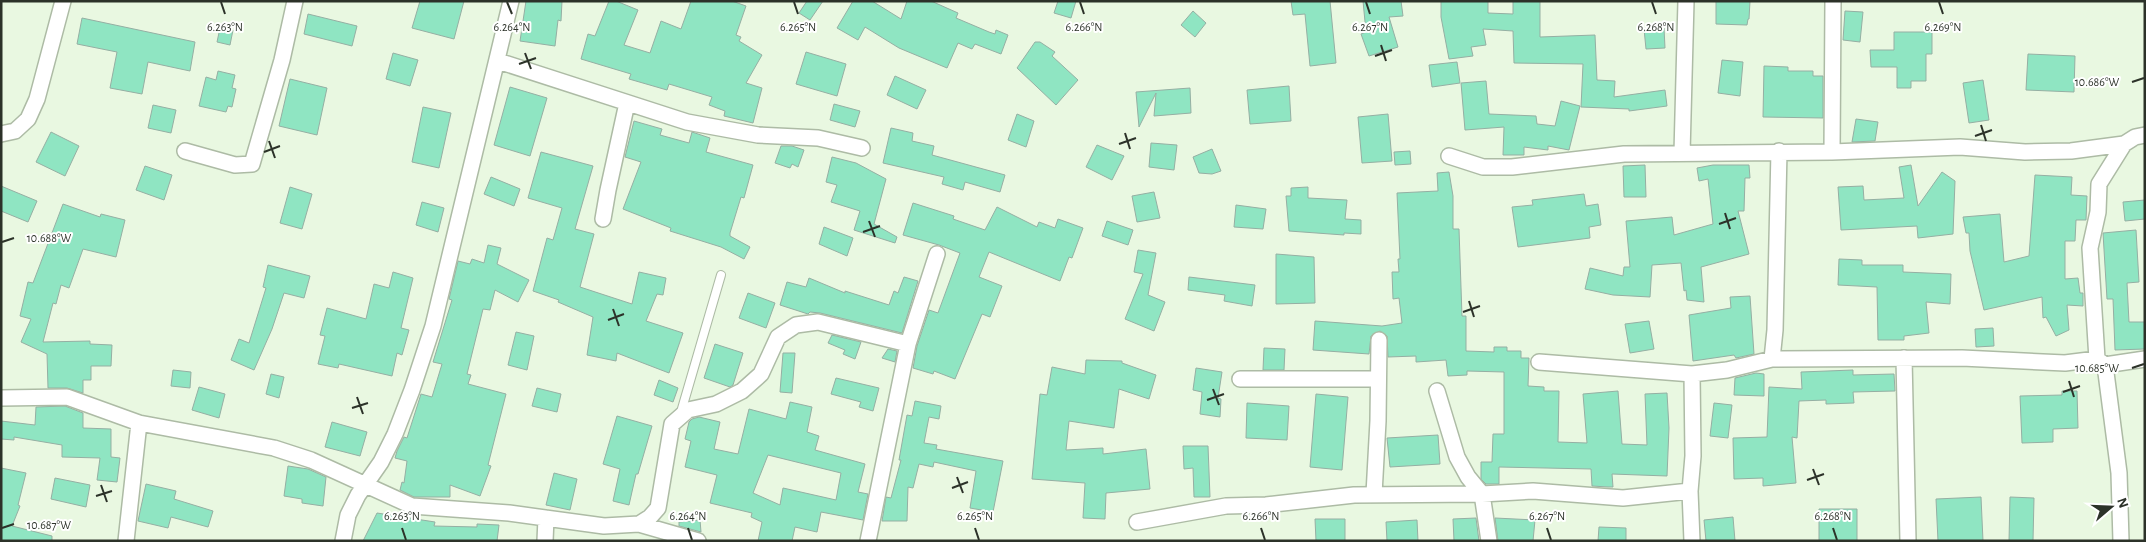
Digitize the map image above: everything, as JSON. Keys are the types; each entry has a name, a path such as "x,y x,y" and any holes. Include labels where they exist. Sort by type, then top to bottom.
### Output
{"street":[{"path":"1,134 15,131 28,119 34,106 63,1"},
{"path":"185,151 235,165 252,164 282,60 295,1"},
{"path":"343,541 348,515 365,483 381,462 395,434 433,326 512,1"},
{"path":"1682,153 1686,1"},
{"path":"1832,152 1833,1"},
{"path":"498,61 687,122 724,130 778,137 809,137 862,148"},
{"path":"603,219 627,103"},
{"path":"1448,156 1483,167 1512,167 1624,154 1832,152 1960,147 2025,152 2071,151 2124,144 2135,137 2145,135"},
{"path":"2121,541 2119,473 2101,362 2090,248 2098,212 2099,184 2124,144"},
{"path":"1772,359 1775,330 1779,152"},
{"path":"868,541 908,344 937,254"},
{"path":"639,524 650,517 658,508 672,424 688,410 716,404 742,391 761,374 778,337 796,325 818,322 908,344"},
{"path":"1374,494 1379,340"},
{"path":"1904,358 1908,541"},
{"path":"1539,362 1692,374 1727,370 1772,359 1962,358 2049,363 2145,359"},
{"path":"1692,374 1693,456 1690,490 1692,541"},
{"path":"1240,379 1378,379"},
{"path":"1437,391 1450,440 1457,457 1468,477 1482,494 1488,541"},
{"path":"1,398 67,397 139,423 274,448 311,460 412,506 500,512 604,526 639,524 698,541"},
{"path":"126,541 139,423"},
{"path":"1137,522 1226,506 1266,505 1374,494 1482,494 1533,491 1622,498 1690,490"},
{"path":"545,541 546,518"}],"lane":[{"path":"680,416 720,275"}],"building":[{"path":"420,1 464,1 454,39 412,28"},
{"path":"526,1 562,1 561,21 558,20 555,46 520,41"},
{"path":"609,1 616,1 638,10 624,45 650,53 661,21 681,29 691,1 732,1 746,6 736,35 741,37 739,41 762,55 746,83 762,88 753,123 724,116 725,111 709,105 712,97 669,84 667,90 629,79 631,74 581,59 588,34 595,36"},
{"path":"807,1 823,1 810,20 799,13"},
{"path":"853,1 872,1 901,19 907,1 931,1 958,13 956,18 995,34 996,30 1008,35 1001,54 975,44 972,49 958,43 947,68 899,48 865,27 858,40 837,28"},
{"path":"1058,1 1076,1 1071,18 1054,13"},
{"path":"1291,1 1330,1 1336,63 1310,66 1305,14 1293,15"},
{"path":"1363,1 1401,1 1403,16 1389,17 1398,47 1369,56 1361,34 1366,32"},
{"path":"1441,1 1488,1 1488,13 1513,14 1513,1 1540,1 1540,37 1595,35 1597,80 1615,81 1614,97 1665,90 1667,106 1629,111 1629,109 1581,107 1583,64 1514,63 1513,31 1483,29 1486,45 1471,47 1473,56 1449,59 1441,17"},
{"path":"1716,1 1750,1 1747,25 1716,24"},
{"path":"1193,11 1206,23 1195,37 1181,25"},
{"path":"1845,11 1863,12 1860,42 1843,40"},
{"path":"308,14 357,26 352,46 304,34"},
{"path":"82,18 195,42 190,71 148,62 142,94 110,88 117,52 77,44"},
{"path":"220,28 233,30 230,45 217,42"},
{"path":"1664,28 1665,48 1646,49 1644,29"},
{"path":"1894,32 1932,32 1932,54 1926,54 1926,81 1911,81 1911,88 1897,88 1897,67 1871,67 1870,50 1894,50"},
{"path":"1035,42 1040,42 1055,52 1052,56 1078,80 1056,105 1017,68"},
{"path":"806,52 846,64 837,96 796,84"},
{"path":"393,53 418,60 410,86 386,79"},
{"path":"2028,54 2075,56 2074,92 2026,90"},
{"path":"1722,60 1743,62 1740,96 1718,93"},
{"path":"1457,62 1460,83 1432,87 1429,65"},
{"path":"1764,66 1788,67 1788,71 1813,71 1813,76 1823,76 1823,118 1763,117"},
{"path":"218,71 235,75 232,88 236,89 232,107 228,106 226,112 199,106 206,77 216,80"},
{"path":"895,76 926,90 917,109 887,95"},
{"path":"290,79 327,88 317,135 279,126"},
{"path":"1983,80 1989,120 1969,123 1963,83"},
{"path":"1486,81 1489,114 1536,116 1537,124 1555,126 1561,101 1580,106 1569,150 1548,146 1548,150 1524,147 1524,155 1503,155 1504,127 1465,130 1461,83"},
{"path":"1289,86 1291,121 1250,124 1247,90"},
{"path":"510,87 547,98 530,156 494,145"},
{"path":"1190,88 1191,113 1154,116 1156,93 1139,127 1136,92"},
{"path":"834,104 860,111 855,127 830,120"},
{"path":"153,105 176,110 171,133 148,128"},
{"path":"423,107 451,113 439,168 412,162"},
{"path":"1017,114 1034,121 1026,147 1008,140"},
{"path":"1388,114 1392,161 1362,163 1358,117"},
{"path":"1856,119 1878,122 1875,141 1852,142"},
{"path":"634,121 662,129 660,135 689,143 692,132 710,138 706,152 753,165 744,198 741,197 730,233 730,236 750,247 744,259 721,247 670,231 671,228 623,209 641,162 625,157"},
{"path":"891,128 913,133 912,141 934,146 932,155 1005,175 1000,192 965,182 963,190 942,184 944,177 883,163"},
{"path":"51,132 79,146 65,176 36,162"},
{"path":"1151,143 1177,145 1174,170 1149,167"},
{"path":"1097,145 1124,156 1112,180 1086,167"},
{"path":"781,146 792,146 804,150 798,167 792,164 790,168 775,163"},
{"path":"1212,149 1221,171 1212,174 1199,173 1193,157"},
{"path":"1410,151 1411,164 1395,165 1394,152"},
{"path":"541,152 593,166 575,229 594,234 580,287 632,304 639,272 666,278 663,295 657,294 646,321 683,333 669,373 617,353 616,361 587,355 593,317 558,302 559,300 533,291 547,238 553,240 562,208 528,198"},
{"path":"832,157 856,163 886,179 874,224 897,237 895,243 854,230 860,211 831,202 837,185 826,182"},
{"path":"1645,165 1646,197 1624,197 1623,166"},
{"path":"1713,165 1749,165 1750,178 1745,178 1744,211 1738,211 1749,254 1701,267 1704,302 1687,300 1686,290 1684,291 1681,263 1652,265 1650,297 1613,295 1585,289 1590,268 1623,276 1624,267 1630,267 1626,221 1672,217 1674,235 1713,224 1708,179 1699,181 1697,168"},
{"path":"1911,165 1918,206 1942,172 1955,181 1953,234 1918,238 1917,226 1841,230 1838,187 1863,186 1864,200 1904,198 1899,167"},
{"path":"145,166 172,175 164,200 136,190"},
{"path":"1449,172 1453,196 1453,229 1459,229 1462,316 1466,316 1466,351 1494,352 1494,347 1507,347 1507,351 1521,351 1521,358 1529,358 1528,386 1544,387 1544,391 1559,391 1558,442 1587,443 1583,394 1618,391 1622,444 1647,445 1645,394 1667,393 1669,428 1667,476 1612,474 1613,487 1608,487 1592,486 1591,469 1499,467 1499,484 1486,484 1481,479 1481,462 1492,462 1493,434 1504,434 1504,372 1467,371 1467,375 1448,376 1446,360 1416,362 1416,356 1388,357 1387,336 1380,331 1371,336 1369,354 1313,350 1315,321 1382,326 1402,323 1399,298 1393,299 1392,272 1399,272 1398,259 1400,259 1397,193 1438,191 1437,173"},
{"path":"2035,175 2072,177 2071,195 2087,196 2086,220 2076,220 2075,241 2065,241 2065,279 2078,278 2080,293 2083,293 2083,306 2067,305 2069,330 2056,336 2046,317 2043,318 2042,297 1984,310 1970,251 1969,233 1966,233 1963,217 2000,214 2004,262 2029,256"},
{"path":"491,177 520,189 514,206 484,194"},
{"path":"1,186 37,201 28,222 1,211"},
{"path":"290,187 312,194 302,229 280,223"},
{"path":"1308,187 1308,198 1347,200 1345,219 1361,220 1361,234 1344,233 1344,235 1289,231 1286,196 1291,196 1291,188"},
{"path":"1154,192 1160,218 1137,222 1132,196"},
{"path":"1584,194 1586,206 1598,204 1601,225 1589,227 1590,238 1518,247 1512,207 1533,205 1532,200"},
{"path":"2145,200 2145,219 2125,221 2123,202"},
{"path":"422,202 444,208 438,232 416,225"},
{"path":"913,203 954,216 953,219 985,230 997,207 1037,227 1039,222 1055,228 1058,219 1083,228 1072,258 1069,257 1060,281 989,252 979,277 1002,286 990,317 982,314 955,379 934,371 933,374 913,368 917,346 929,310 938,313 960,253 903,235"},
{"path":"63,204 100,217 101,214 125,220 116,257 83,249 69,288 61,285 56,304 53,303 43,342 90,341 90,344 112,345 111,366 91,366 91,380 83,380 83,393 67,388 48,388 47,354 21,342 31,319 20,316 28,282 33,283"},
{"path":"1236,205 1266,209 1263,229 1234,227"},
{"path":"1107,221 1133,230 1128,245 1102,236"},
{"path":"824,227 853,238 847,256 819,244"},
{"path":"2136,230 2139,282 2127,283 2129,322 2145,322 2145,349 2115,350 2113,299 2107,299 2103,233"},
{"path":"488,245 501,248 497,264 529,280 518,302 495,290 490,310 483,309 467,374 471,375 468,384 506,394 488,465 491,466 480,496 450,485 450,497 414,497 400,490 402,482 404,483 407,461 395,458 397,451 404,437 407,438 421,394 432,397 442,364 433,362 452,300 449,299 458,261 470,264 472,259 484,263"},
{"path":"1138,250 1156,253 1148,295 1165,302 1154,331 1125,319 1143,274 1134,272"},
{"path":"1276,254 1314,257 1315,303 1276,304"},
{"path":"1839,259 1862,260 1862,265 1903,265 1903,272 1951,274 1950,304 1926,302 1929,333 1904,336 1904,340 1878,340 1877,287 1838,285"},
{"path":"268,265 310,276 304,298 284,293 272,329 254,370 231,360 239,339 249,343 266,288 263,287"},
{"path":"393,272 413,278 401,328 409,330 402,355 397,353 392,376 339,364 338,368 318,364 325,336 320,335 327,308 366,319 374,284 389,288"},
{"path":"904,277 918,281 902,333 820,313 810,312 808,314 780,305 787,282 806,287 809,278 845,293 845,291 889,305 894,291 898,293"},
{"path":"1189,277 1255,285 1252,306 1224,301 1225,295 1188,290"},
{"path":"748,293 775,303 766,328 739,318"},
{"path":"1750,296 1754,354 1736,358 1734,355 1693,361 1689,315 1731,308 1730,297"},
{"path":"1649,321 1654,349 1630,353 1625,324"},
{"path":"1993,328 1994,346 1976,347 1975,329"},
{"path":"516,332 534,336 527,370 508,365"},
{"path":"832,335 861,342 855,359 843,354 845,350 828,343"},
{"path":"715,344 743,353 733,385 730,387 704,378"},
{"path":"1264,348 1285,349 1284,370 1263,370"},
{"path":"888,349 897,351 895,362 882,358"},
{"path":"783,353 795,353 792,393 780,392"},
{"path":"1086,360 1122,361 1122,363 1156,375 1149,399 1119,389 1114,428 1069,421 1066,450 1103,448 1103,454 1146,449 1150,489 1106,493 1105,519 1083,518 1085,483 1032,479 1040,394 1047,395 1052,367 1085,374"},
{"path":"1196,368 1222,372 1218,398 1221,399 1220,417 1200,414 1202,392 1193,390"},
{"path":"173,370 191,372 190,388 171,386"},
{"path":"1853,370 1853,375 1894,374 1895,391 1853,392 1854,403 1826,404 1826,400 1799,401 1797,438 1792,437 1796,483 1763,486 1763,478 1734,479 1733,438 1767,437 1769,387 1802,389 1801,372"},
{"path":"1756,373 1764,374 1764,396 1734,395 1735,378"},
{"path":"271,374 284,377 279,398 266,394"},
{"path":"836,378 879,388 873,411 859,407 861,402 831,394"},
{"path":"659,380 678,388 673,402 654,395"},
{"path":"199,387 225,394 219,418 192,410"},
{"path":"537,388 561,394 557,412 532,406"},
{"path":"2062,391 2077,391 2078,428 2053,429 2053,442 2022,443 2020,396 2062,395"},
{"path":"1316,394 1348,397 1342,470 1310,467"},
{"path":"915,401 941,406 939,419 929,417 924,443 937,445 936,449 1003,461 993,512 970,508 976,471 934,462 933,467 919,464 913,488 908,487 907,521 882,521 886,497 891,498 901,460 899,460 907,415 912,416"},
{"path":"790,402 812,407 807,432 819,436 815,450 865,464 858,492 868,494 863,520 821,512 817,532 795,527 792,541 758,541 762,522 751,517 752,513 710,503 717,475 685,467 691,441 685,439 689,422 692,419 699,417 720,422 714,449 738,454 749,409 786,419","holes":["768,455 841,473 836,500 783,488 780,505 753,493"]},
{"path":"1247,403 1289,406 1287,440 1246,438"},
{"path":"1714,403 1732,405 1728,438 1710,436"},
{"path":"65,406 83,413 83,428 111,429 111,457 120,458 117,482 97,480 100,458 62,457 62,445 14,437 14,440 1,439 1,421 35,425 36,407"},
{"path":"617,416 652,426 638,474 636,474 629,505 613,501 620,469 603,464"},
{"path":"332,422 367,432 360,456 325,447"},
{"path":"1438,435 1440,464 1390,467 1387,438"},
{"path":"1183,446 1208,446 1210,497 1194,497 1193,468 1184,469"},
{"path":"288,466 308,469 326,477 323,506 302,503 302,499 284,496"},
{"path":"1,468 26,473 18,505 20,506 12,526 52,536 52,541 1,541"},
{"path":"554,473 577,479 570,510 546,505"},
{"path":"55,478 90,485 86,507 51,499"},
{"path":"146,484 176,491 174,499 213,511 208,527 171,517 168,528 138,521"},
{"path":"1981,497 1983,541 1938,541 1936,499"},
{"path":"2010,497 2034,498 2033,541 2009,541"},
{"path":"1819,509 1857,509 1857,541 1819,541"},
{"path":"377,513 435,522 434,526 477,527 477,524 499,525 497,541 363,541"},
{"path":"1733,517 1735,541 1706,541 1704,520"},
{"path":"1476,518 1479,541 1454,541 1453,519"},
{"path":"1495,518 1535,520 1533,541 1498,541"},
{"path":"1315,519 1345,519 1345,541 1316,541"},
{"path":"700,520 701,532 679,526 679,522"},
{"path":"1417,520 1418,541 1387,541 1386,522"},
{"path":"1599,527 1626,528 1626,541 1598,541"}]}
